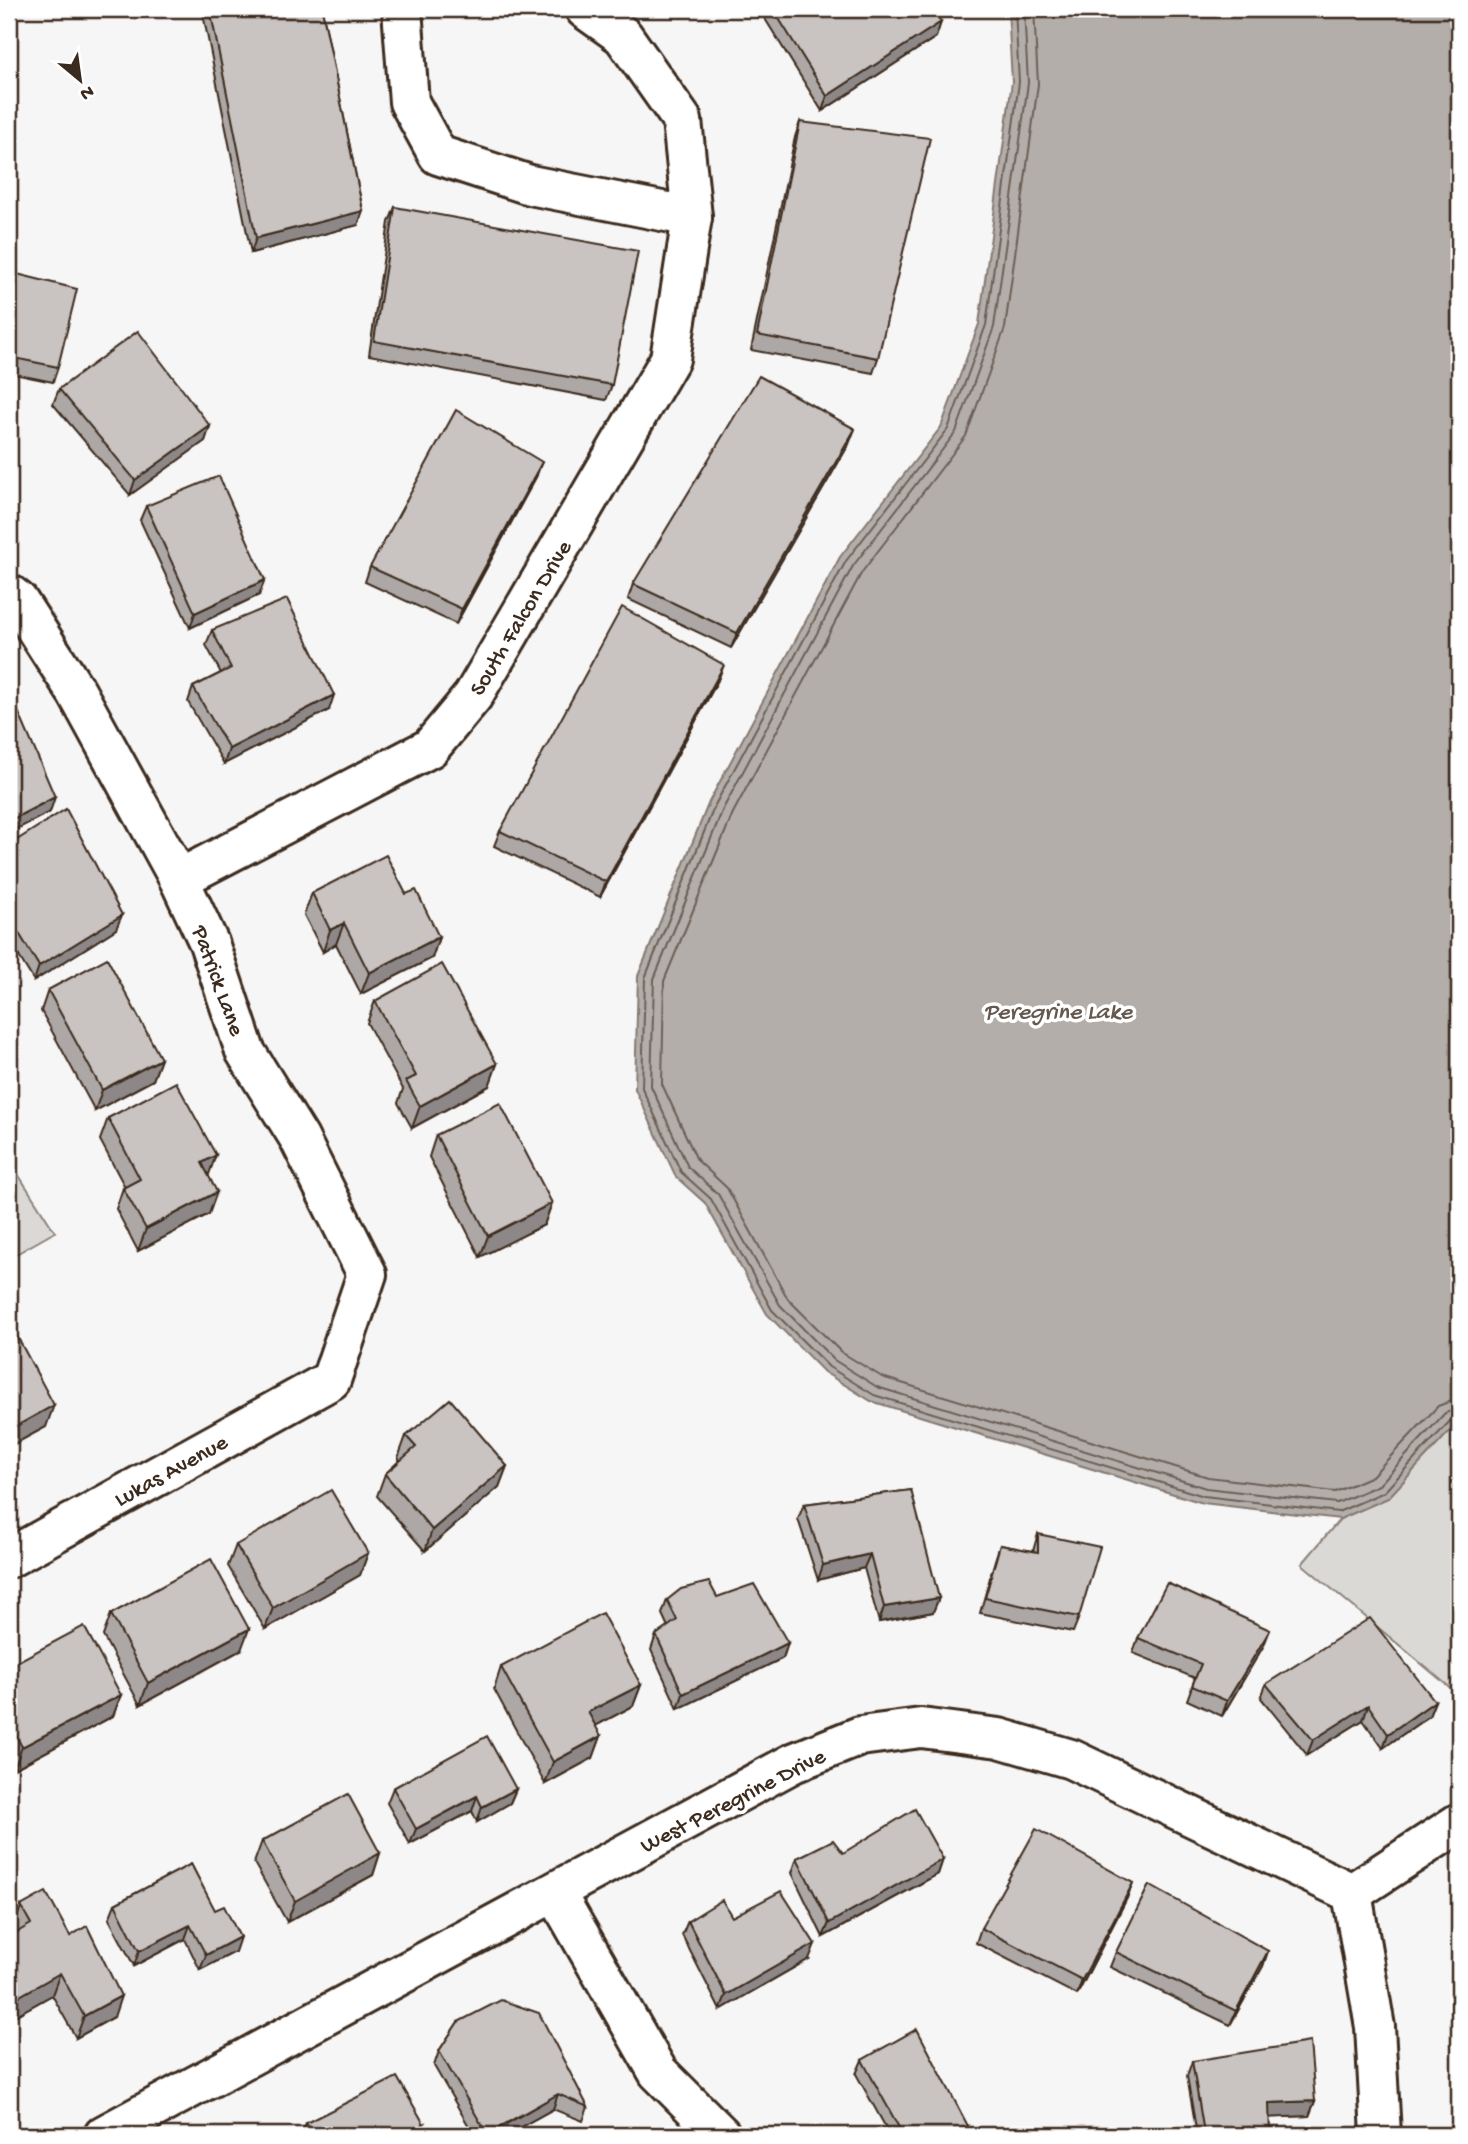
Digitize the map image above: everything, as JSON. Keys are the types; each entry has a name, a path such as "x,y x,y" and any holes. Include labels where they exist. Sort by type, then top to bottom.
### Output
{"street":[{"path":"402,9 409,102 438,155 530,185 692,217"},
{"name":"South Falcon Drive","path":"178,879 430,748 473,696 670,359 692,217 682,120 623,36 585,9"},
{"name":"Patrick Lane","path":"9,594 18,601 77,693 178,879 209,943 245,1051 299,1138 367,1274 331,1380"},
{"name":"Lukas Avenue","path":"9,1558 331,1380"},
{"name":"West Peregrine Drive","path":"104,2135 793,1763 860,1737 921,1727 999,1738 1071,1759 1352,1893"},
{"path":"1381,2135 1375,2027 1352,1893 1459,1823"},
{"path":"555,1892 658,2072 721,2135"}],"shaded area":[{"path":"9,1160 55,1232 9,1258"},
{"path":"1459,1421 1459,1695 1302,1564 1340,1519 1388,1498"}],"water":[{"name":"Peregrine Lake","path":"1008,9 1459,9 1459,1421 1388,1498 1340,1519 1203,1503 871,1401 824,1372 767,1314 705,1203 676,1177 635,1089 638,976 709,802 840,557 941,427 979,324 1012,82"}],"building":[{"path":"210,9 322,9 363,211 256,238"},
{"path":"773,9 933,9 941,22 827,96"},
{"path":"800,122 930,138 878,358 757,335"},
{"path":"395,207 638,251 612,385 374,341"},
{"path":"9,272 77,289 58,367 9,357"},
{"path":"138,331 210,426 135,480 59,389"},
{"path":"759,376 855,429 737,633 633,584"},
{"path":"456,410 542,462 462,609 370,567"},
{"path":"219,476 265,580 195,613 146,506"},
{"path":"287,599 334,695 229,749 193,687 231,668 212,630"},
{"path":"622,607 724,665 606,882 500,831"},
{"path":"9,690 55,797 9,821"},
{"path":"66,809 122,915 39,966 9,917 9,845"},
{"path":"386,855 406,894 416,890 439,937 369,973 344,923 330,930 312,893"},
{"path":"107,958 161,1059 102,1090 48,990"},
{"path":"442,964 497,1064 420,1106 406,1081 416,1076 375,1001"},
{"path":"176,1082 216,1155 202,1163 217,1192 146,1229 123,1188 140,1179 108,1118"},
{"path":"500,1103 552,1203 488,1236 436,1135"},
{"path":"18,1338 54,1405 9,1430 9,1343"},
{"path":"450,1399 507,1466 432,1530 385,1474 416,1447 406,1436"},
{"path":"331,1490 368,1553 273,1608 236,1545"},
{"path":"911,1490 939,1598 884,1607 870,1554 823,1565 804,1504"},
{"path":"1038,1534 1100,1547 1079,1617 985,1598 1000,1545 1038,1552"},
{"path":"211,1559 249,1629 148,1683 111,1614"},
{"path":"709,1582 717,1597 754,1584 788,1643 683,1694 656,1635 677,1620 667,1600 681,1589"},
{"path":"1167,1583 1270,1630 1227,1701 1192,1686 1201,1664 1138,1638"},
{"path":"602,1613 641,1685 588,1712 601,1736 553,1762 501,1667"},
{"path":"1370,1618 1435,1701 1388,1734 1368,1705 1313,1740 1266,1684"},
{"path":"84,1626 121,1695 22,1747 9,1722 9,1666"},
{"path":"487,1736 516,1789 482,1807 477,1796 416,1829 393,1788"},
{"path":"348,1794 380,1853 295,1901 262,1841"},
{"path":"915,1809 943,1859 829,1923 797,1858 833,1840 843,1853"},
{"path":"1036,1829 1133,1883 1082,1980 981,1928"},
{"path":"191,1864 215,1910 224,1906 240,1937 206,1955 190,1925 139,1951 115,1904"},
{"path":"1149,1885 1268,1951 1236,2011 1116,1952"},
{"path":"781,1891 815,1944 726,1995 688,1921 722,1900 732,1917"},
{"path":"46,1892 70,1936 87,1926 121,1996 84,2016 60,1973 9,2002 9,1937 31,1924 21,1906"},
{"path":"501,2000 539,2013 588,2107 558,2094 487,2134 439,2051 458,2022"},
{"path":"917,2029 968,2126 951,2135 903,2135 862,2060"},
{"path":"1310,2042 1315,2101 1269,2103 1270,2135 1251,2135 1250,2127 1204,2133 1192,2061"},
{"path":"397,2077 424,2124 407,2135 313,2135 306,2123"},
{"path":"1316,2128 1316,2135 1270,2135"}]}
